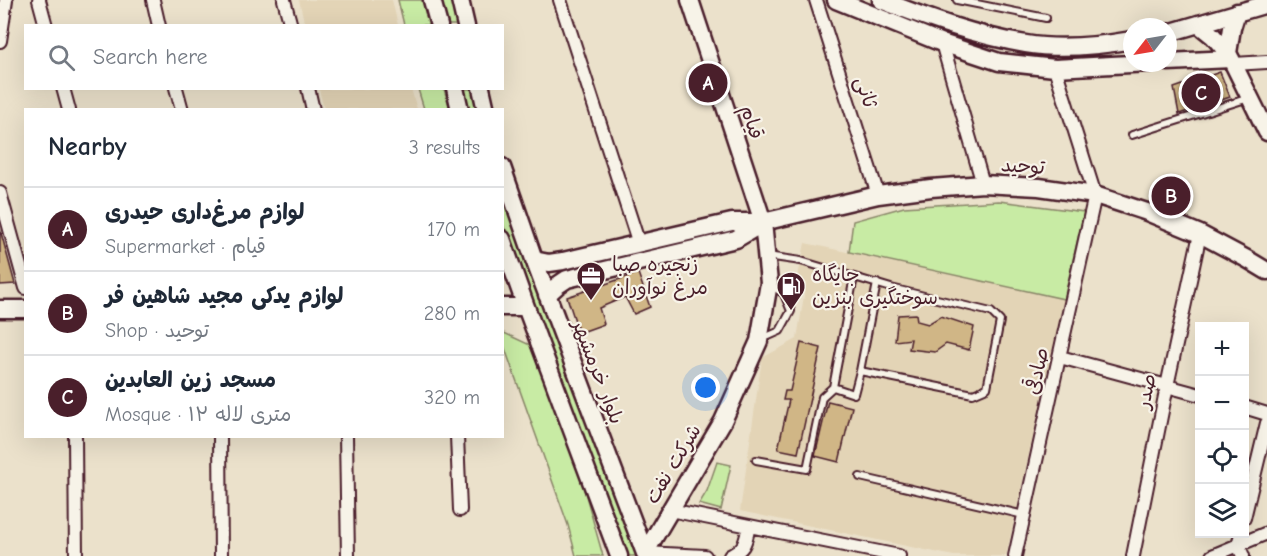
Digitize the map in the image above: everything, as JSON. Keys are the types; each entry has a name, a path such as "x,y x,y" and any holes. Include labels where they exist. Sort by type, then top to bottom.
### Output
{"main road":[{"path":"432,0 438,24"},
{"path":"460,0 466,24"},
{"name":"قیام","path":"690,0 764,222"},
{"path":"836,0 942,43 999,62 1055,68 1123,64"},
{"path":"880,0 974,32 1028,44 1073,47 1123,41"},
{"path":"1177,30 1267,4"},
{"path":"1231,59 1232,28 1237,12"},
{"path":"1197,24 1213,36 1231,59 1266,129"},
{"path":"1177,62 1231,59"},
{"path":"455,90 460,108"},
{"path":"481,90 486,108"},
{"name":"بلوار خرمشهر","path":"504,173 534,260 645,554"},
{"name":"توحید","path":"534,260 549,263 563,261 732,222 764,222 878,195 983,184 1039,187 1095,195 1147,212 1200,234 1267,271"},
{"name":"توحید","path":"547,295 567,279 736,239 764,222"},
{"name":"شرکت نفت","path":"645,554 723,421 759,341 769,283 764,222"},
{"path":"504,245 620,556"},
{"path":"563,261 561,267 567,279"},
{"path":"504,307 526,307"},
{"path":"0,309 24,309"}],"street":[{"path":"0,41 6,0"},
{"path":"39,0 45,24"},
{"path":"153,0 159,24"},
{"path":"284,0 290,24"},
{"path":"560,0 639,244"},
{"name":"ثانی","path":"816,0 878,195"},
{"path":"942,43 983,184"},
{"path":"1231,59 1267,62"},
{"path":"1055,68 1095,195"},
{"path":"64,90 68,108"},
{"path":"177,90 181,108"},
{"path":"308,90 313,108"},
{"path":"0,193 24,281"},
{"name":"صادقی","path":"1015,556 1095,195"},
{"name":"صدر","path":"1133,556 1200,234"},
{"path":"1060,357 1195,394"},
{"path":"1249,408 1267,414"},
{"path":"1249,501 1267,423"},
{"path":"75,438 76,556"},
{"path":"220,438 221,556"},
{"path":"346,438 348,556"},
{"path":"457,438 460,510"},
{"path":"670,510 899,556"},
{"path":"730,556 740,551 749,526"},
{"path":"1212,556 1267,533"},
{"path":"645,554 705,556"}],"lane":[{"path":"957,0 1046,18"},
{"path":"1132,135 1250,98"},
{"path":"767,256 801,261 991,312 1000,321 987,388 973,394 860,371"},
{"path":"756,460 807,468 822,397 833,387 854,277"},
{"path":"759,341 780,331 791,311 784,294 769,283"},
{"path":"833,387 854,394 877,283"},
{"path":"860,477 1024,515"}],"shaded area":[{"path":"299,0 392,0 398,24 305,24"},
{"path":"319,90 411,90 417,108 324,108"},
{"path":"805,243 1064,299 1006,556 954,556 740,511 762,358 797,339 806,283 797,281"}],"green space":[{"path":"398,0 424,0 429,24 404,24"},
{"path":"438,0 455,0 461,24 445,24"},
{"path":"418,90 444,90 450,108 424,108"},
{"path":"461,90 475,90 480,108 466,108"},
{"path":"504,191 637,556 625,556 530,305 504,227"},
{"path":"999,201 1084,212 1064,299 849,252 853,221 904,207"},
{"path":"504,333 530,345 577,464 603,556 576,556 568,525 504,346"},
{"path":"717,462 731,465 721,510 699,504 707,491"}],"building":[{"path":"1220,72 1230,97 1179,114 1174,88"},
{"path":"0,229 15,284 0,285"},
{"name":"زنجیره صبا مرغ نوآوران","path":"638,273 650,307 634,314 625,297 599,308 604,324 579,333 567,297"},
{"path":"916,314 917,321 928,324 941,316 974,327 969,350 946,344 935,352 909,349 911,339 895,341 898,315"},
{"path":"801,343 821,348 798,453 778,449 789,400 783,400 785,391 790,391"},
{"path":"828,401 852,407 839,462 815,456"}],"place":[{"name":"لوازم مرغ‌داری حیدری","path":"708,83"},
{"name":"مسجد زین العابدین","path":"1201,93"},
{"name":"لوازم یدکی مجید شاهین فر","path":"1171,196"},
{"name":"زنجیره صبا مرغ نوآوران","path":"591,302"},
{"name":"جایگاه سوختگیرى بنزین","path":"791,312"}]}
